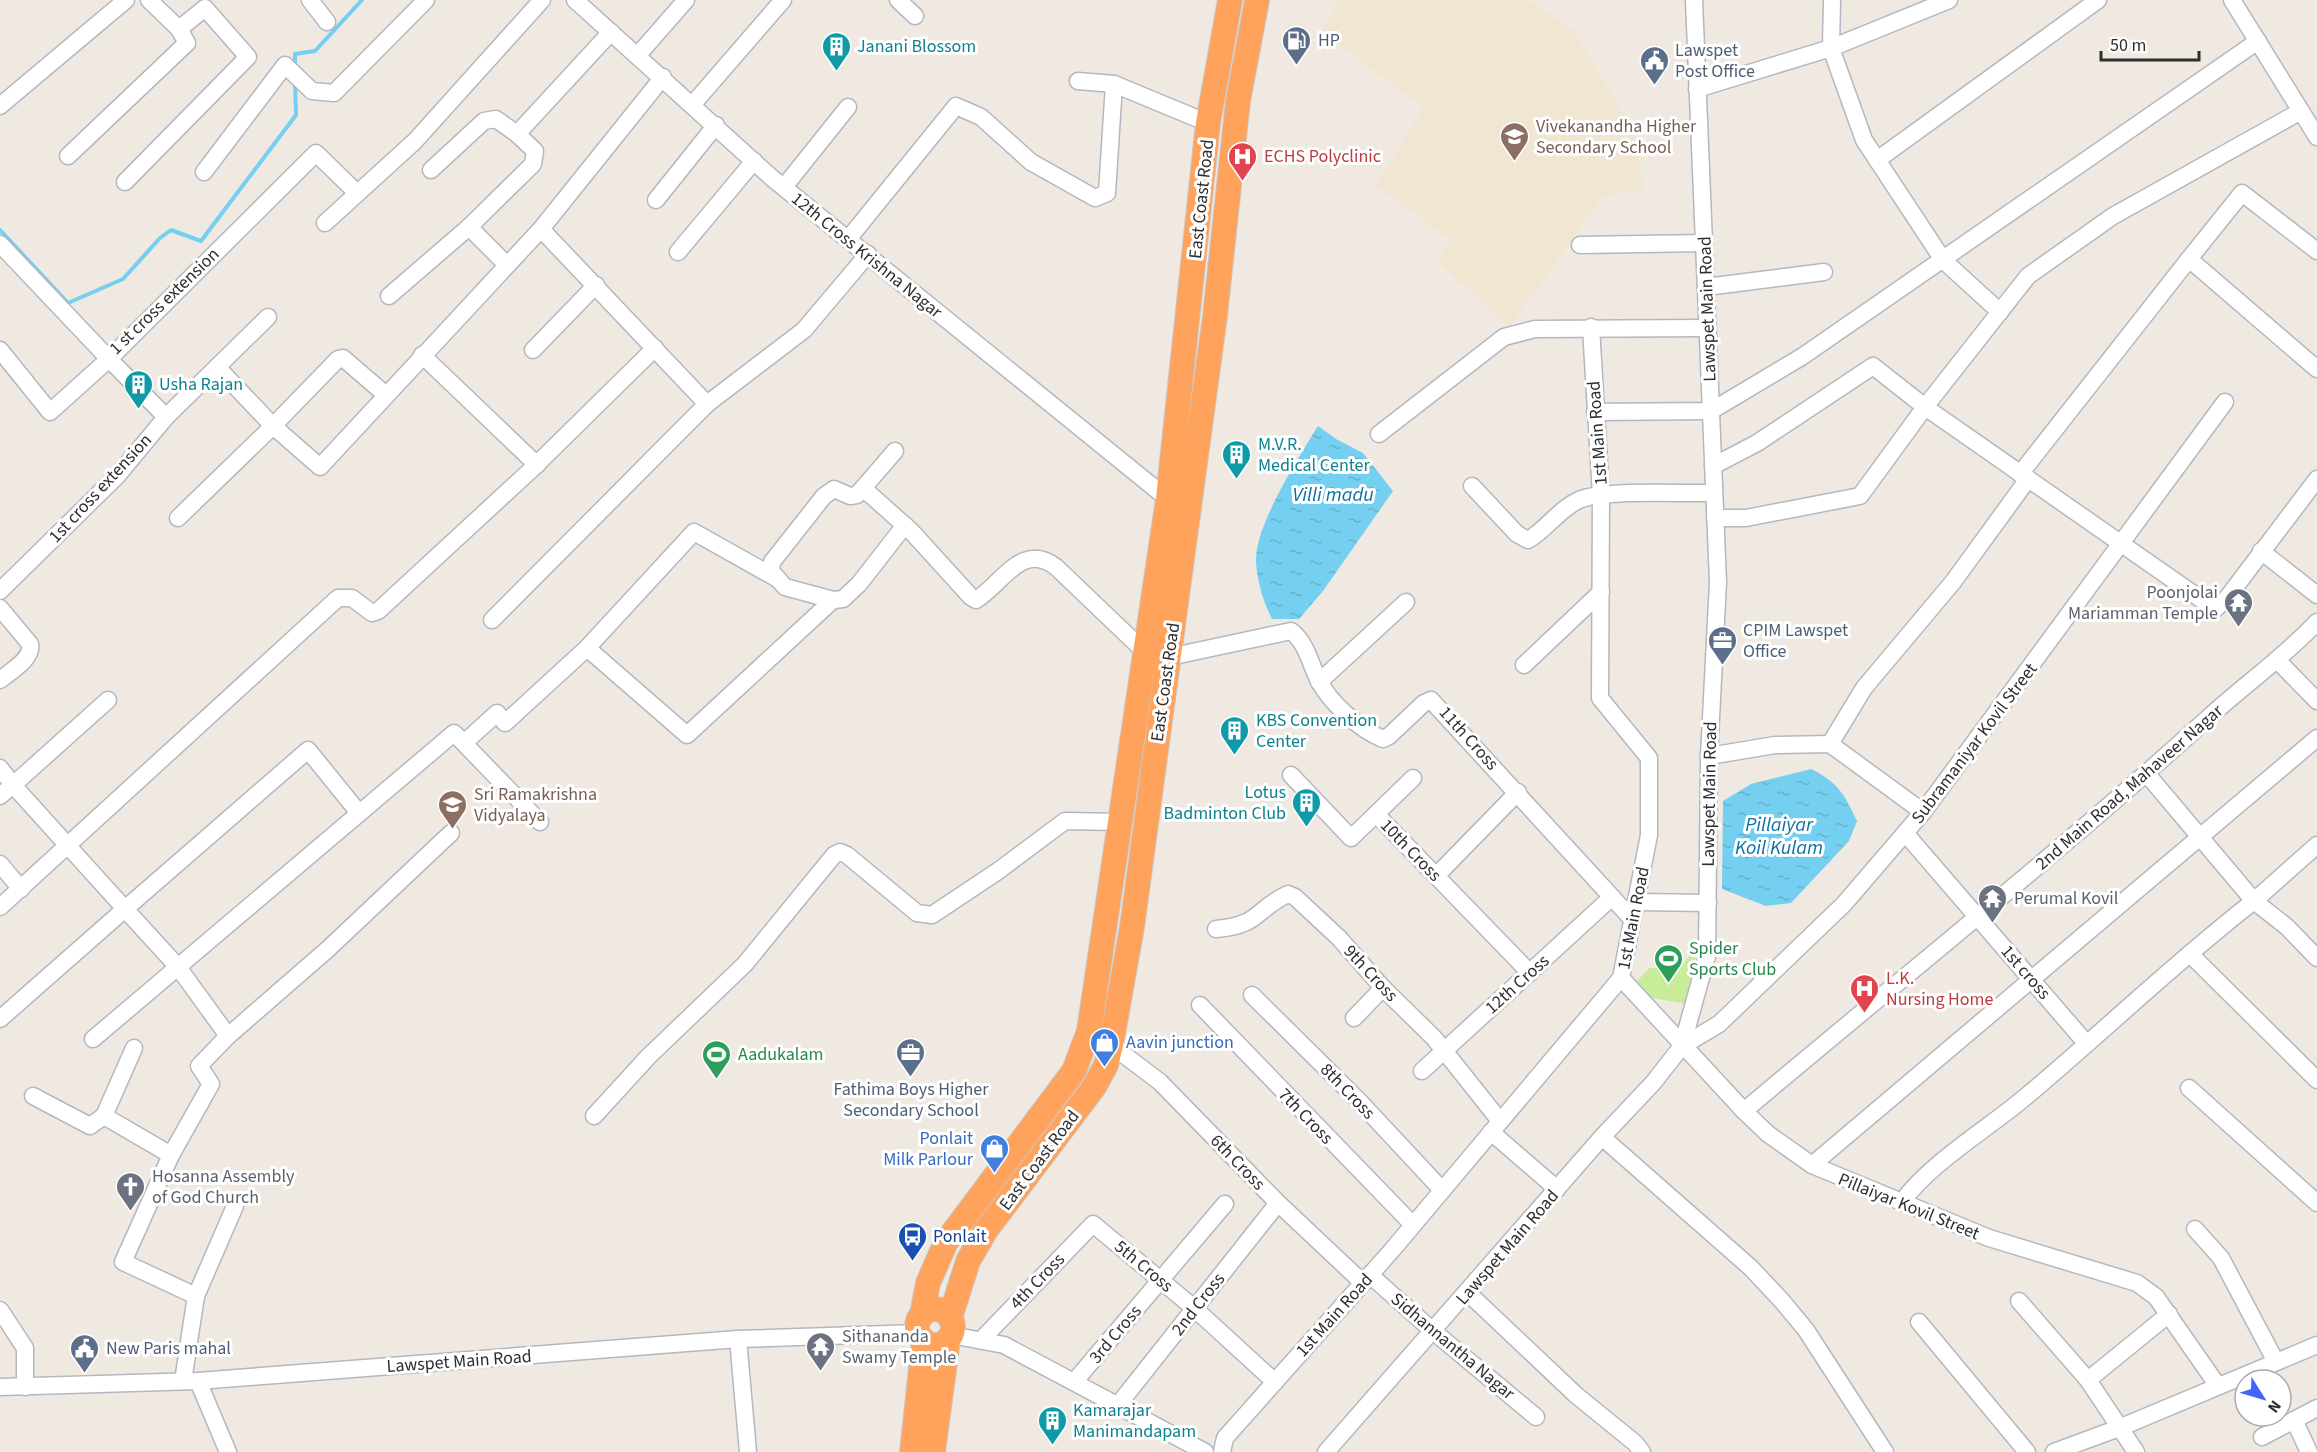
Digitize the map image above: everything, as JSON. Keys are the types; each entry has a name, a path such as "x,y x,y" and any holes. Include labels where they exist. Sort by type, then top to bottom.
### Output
{"highway":[{"name":"East Coast Road","path":"933,1452 950,1331 968,1261 986,1230 1094,1087 1106,1065 1111,1045 1132,927 1157,655 1168,499 1208,123 1230,0"},
{"name":"East Coast Road","path":"912,1452 921,1330 928,1283 946,1242 1074,1071 1083,1052 1120,822 1157,655 1215,316 1238,101 1257,0"},
{"path":"937,1310 950,1331 936,1345 921,1330 937,1310"}],"street":[{"path":"0,106 126,0"},
{"path":"68,156 187,43 179,29 149,0"},
{"path":"310,0 327,22"},
{"path":"204,172 285,65 312,91 334,93 426,0"},
{"path":"325,223 414,141 542,0"},
{"path":"638,55 686,0"},
{"path":"693,104 783,0"},
{"path":"898,0 915,16"},
{"name":"Lawspet Main Road","path":"1326,1452 1602,1137 1653,1083 1682,1046 1707,956 1709,756 1718,582 1694,0"},
{"path":"1832,0 1831,48 1864,140 1943,260 2000,312"},
{"path":"1697,89 1831,48 1949,0"},
{"path":"1877,160 2098,0"},
{"path":"2232,0 2317,136"},
{"name":"12th Cross Krishna Nagar","path":"582,2 611,32 784,187 1168,499"},
{"path":"125,182 248,57 204,4 179,29"},
{"path":"517,134 611,32"},
{"path":"1595,411 1711,411 1803,356 2258,41"},
{"path":"217,367 273,426 320,467 541,229 663,77"},
{"path":"1078,81 1114,84 1208,123"},
{"path":"849,238 956,106 981,117 1031,162 1065,184 1095,198 1107,193 1114,84"},
{"path":"784,187 848,107"},
{"path":"1715,518 1746,518 1860,496 1925,407 2028,276 2113,216 2301,111"},
{"path":"388,296 470,227 533,164 535,151 496,119 484,121 431,170"},
{"path":"656,200 716,125"},
{"name":"1 st cross extension","path":"0,244 109,359 316,153 357,193"},
{"path":"678,252 754,161"},
{"path":"1830,744 1864,688 1953,582 2024,476 2242,193 2317,250"},
{"path":"470,227 507,265"},
{"path":"541,229 707,404"},
{"path":"1580,244 1704,243"},
{"path":"492,620 707,404 804,330 868,254"},
{"path":"2189,259 2317,369"},
{"path":"1706,287 1824,272"},
{"path":"533,350 596,285"},
{"path":"166,417 268,317"},
{"name":"1st Main Road","path":"1222,1452 1225,1438 1413,1225 1621,978 1649,835 1649,758 1600,698 1601,495 1591,327"},
{"path":"1379,434 1504,338 1535,329 1707,328"},
{"path":"0,907 338,598 352,598 365,610 372,613 378,611 537,465 655,348"},
{"path":"422,355 537,465"},
{"path":"178,518 338,359 343,358 386,395"},
{"path":"3,360 50,412 109,359"},
{"name":"1st cross extension","path":"0,591 118,475 166,417 109,359"},
{"path":"1713,466 1757,443 1873,366 1925,407 2215,609 2221,606 2317,479"},
{"name":"Subramaniyar Kovil Street","path":"1682,1046 1719,1024 1844,904 1923,812 2225,402"},
{"path":"895,451 864,489 850,496 834,489 824,496 772,562 771,571 785,587 833,600 843,598 859,584 905,525"},
{"path":"1472,486 1517,534 1528,540 1571,504 1581,499 1601,495 1714,493"},
{"path":"864,489 905,525 976,600 1029,558 1047,560 1157,655"},
{"path":"464,743 497,713 506,723 587,648 694,532 776,578"},
{"path":"2261,551 2317,595"},
{"path":"1524,665 1601,592"},
{"path":"587,648 687,735 833,600"},
{"path":"1319,682 1406,602"},
{"path":"0,608 30,644 31,649 29,656 0,680"},
{"name":"2nd Main Road, Mahaveer Nagar","path":"1744,1111 2146,773 2277,660 2317,622"},
{"name":"11th Cross","path":"1157,655 1291,631 1299,636 1319,682 1339,707 1374,735 1383,739 1424,703 1431,700 1438,703 1632,919"},
{"path":"2277,660 2317,701"},
{"path":"6,790 108,700"},
{"path":"93,1039 454,733 540,822"},
{"path":"1812,1165 2317,738"},
{"path":"1709,756 1775,745 1830,744 1923,812"},
{"path":"0,1019 308,750 359,813"},
{"path":"0,768 6,790 68,846 178,967 228,1036"},
{"path":"2146,773 2254,901 2287,927 2317,958"},
{"name":"10th Cross","path":"1291,775 1351,838 1376,814 1530,973"},
{"path":"1376,814 1413,778"},
{"path":"1436,876 1518,792"},
{"path":"594,1116 648,1057 745,964 834,855 840,852 847,855 916,913 925,916 932,915 998,872 1065,821 1120,822"},
{"path":"196,1296 123,1262 171,1155 211,1084 199,1066 228,1036 328,950 451,833"},
{"name":"1st cross","path":"1905,833 2086,1043"},
{"path":"1902,1202 1910,1191 2024,1098 2317,845"},
{"path":"0,864 21,888"},
{"name":"9th Cross","path":"1216,929 1248,923 1288,894 1295,897 1339,938 1383,988 1444,1050 1496,1127 1557,1190"},
{"name":"12th Cross","path":"1422,1071 1612,897"},
{"path":"1636,902 1708,903"},
{"path":"2190,954 2317,1080"},
{"name":"Pillaiyar Kovil Street","path":"1621,978 1744,1111 1768,1134 1812,1165 1989,1238 2136,1283 2156,1297 2218,1386"},
{"path":"1354,1018 1383,988"},
{"name":"8th Cross","path":"1252,995 1359,1101 1442,1190"},
{"name":"7th Cross","path":"1200,1005 1413,1225"},
{"name":"6th Cross","path":"1111,1045 1160,1082 1278,1203 1366,1279"},
{"path":"33,1096 90,1125 104,1116 134,1048"},
{"path":"2189,1088 2317,1203"},
{"path":"104,1116 171,1155"},
{"path":"1602,1137 1751,1268 1782,1301 1806,1330 1885,1452"},
{"name":"2nd Cross","path":"1118,1406 1278,1203"},
{"name":"3rd Cross","path":"1074,1382 1225,1204"},
{"path":"228,1452 190,1381 196,1296 235,1206"},
{"name":"5th Cross","path":"1093,1224 1194,1308 1275,1382"},
{"name":"4th Cross","path":"982,1339 1093,1224"},
{"path":"2195,1229 2221,1258 2276,1362"},
{"name":"Sidhannantha Nagar","path":"1366,1279 1433,1331 1536,1417"},
{"path":"1467,1292 1576,1395 1635,1443 1642,1452"},
{"path":"2019,1301 2088,1380 2136,1452"},
{"path":"0,1310 25,1348 25,1387"},
{"path":"2088,1380 2169,1314"},
{"path":"1919,1322 2027,1452"},
{"name":"Lawspet Main Road","path":"0,1387 190,1381 738,1339 921,1330"},
{"path":"950,1331 1005,1345 1205,1452"},
{"path":"738,1339 748,1452"},
{"path":"2054,1452 2119,1428 2317,1345"},
{"path":"2262,1437 2317,1408"},
{"path":"2294,1420 2309,1452"}],"shaded area":[{"name":"Vivekanandha Higher Secondary School","path":"1339,0 1526,0 1574,30 1636,138 1643,189 1602,197 1509,328 1437,261 1451,240 1376,186 1423,108 1322,32"}],"green space":[{"path":"1692,952 1697,952 1686,1004 1636,995 1633,986 1649,968 1680,969"}],"water":[{"name":"Villi madu","path":"1318,426 1336,439 1363,453 1393,491 1323,591 1299,619 1272,619 1263,598 1258,576 1256,561 1258,546 1270,511"},
{"name":"Pillaiyar Koil Kulam","path":"1811,769 1834,784 1848,803 1857,821 1849,841 1791,903 1766,906 1722,889 1723,801 1751,784"}],"waterway":[{"path":"295,68 295,54 315,51 362,0"},
{"path":"0,230 68,303 123,279 160,238 171,230 201,241 296,115 295,82"}],"place":[{"name":"HP","path":"1297,66"},
{"name":"Janani Blossom","path":"836,72"},
{"name":"Lawspet Post Office","path":"1654,86"},
{"name":"Vivekanandha Higher Secondary School","path":"1515,162"},
{"name":"ECHS Polyclinic","path":"1243,182"},
{"name":"Usha Rajan","path":"138,410"},
{"name":"M.V.R. Medical Center","path":"1237,480"},
{"name":"Poonjolai Mariamman Temple","path":"2239,628"},
{"name":"CPIM Lawspet Office","path":"1722,666"},
{"name":"KBS Convention Center","path":"1235,756"},
{"name":"Lotus Badminton Club","path":"1307,828"},
{"name":"Sri Ramakrishna Vidyalaya","path":"453,830"},
{"name":"Perumal Kovil","path":"1993,924"},
{"name":"Spider Sports Club","path":"1668,984"},
{"name":"L.K. Nursing Home","path":"1865,1014"},
{"name":"Aavin junction","path":"1105,1068"},
{"name":"Fathima Boys Higher Secondary School","path":"911,1078"},
{"name":"Aadukalam","path":"717,1080"},
{"name":"Ponlait Milk Parlour","path":"994,1174"},
{"name":"Hosanna Assembly of God Church","path":"131,1212"},
{"name":"Ponlait","path":"912,1262"},
{"name":"Sithananda Swamy Temple","path":"821,1372"},
{"name":"New Paris mahal","path":"85,1374"},
{"name":"Kamarajar Manimandapam","path":"1052,1446"}]}
